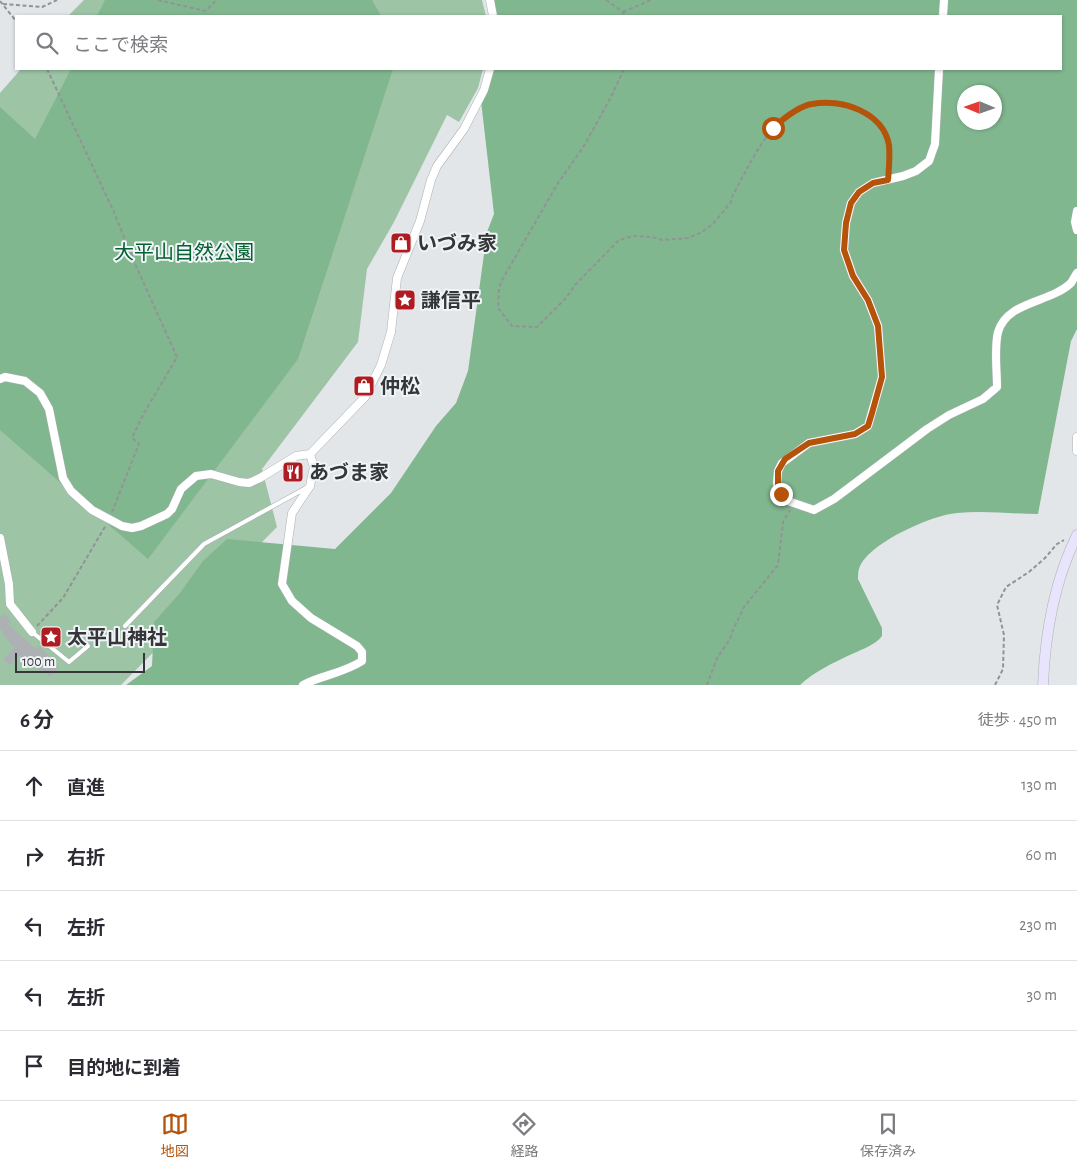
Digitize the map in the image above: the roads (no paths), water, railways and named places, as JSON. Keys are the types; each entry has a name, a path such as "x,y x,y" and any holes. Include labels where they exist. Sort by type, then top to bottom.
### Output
{"street":[{"path":"490,0 493,15"},
{"path":"942,15 944,0"},
{"path":"0,378 25,381 40,393 49,409 63,478 70,491 92,510 109,520 132,528 167,514 172,509 181,489 196,476 211,474 248,483 260,478 296,456 310,454 365,397 381,365 391,332 397,278 420,221 431,180 437,166 464,129 484,90 490,70"},
{"path":"939,70 935,144 930,161 916,171 873,183 859,192 851,203 845,232 844,250 853,276 868,300 878,326 882,377 868,426 855,434 809,443 782,463 778,471 778,484 781,494 794,504 814,510 821,507 927,429 949,415 983,399 997,387 998,332 1004,320 1013,312 1063,288 1071,282 1077,273"},
{"path":"1077,211 1075,222 1077,230"},
{"path":"1077,437 1077,452"},
{"path":"303,685 313,680 350,669 362,661 362,652 357,646 311,618 292,601 282,584 292,513 310,486 314,467 310,454"},
{"path":"1043,685 1046,647 1059,585 1076,537"},
{"path":"0,538 9,584 10,604 32,632"}],"lane":[{"path":"125,626 204,544 310,486"},
{"path":"32,632 69,662 88,646"}],"place":[{"name":"いづみ家","path":"401,243"},
{"name":"謙信平","path":"405,300"},
{"name":"仲松","path":"364,386"},
{"name":"あづま家","path":"293,472"},
{"name":"太平山神社","path":"51,637"}],"park label":[{"name":"大平山自然公園","path":"184,252"}]}
